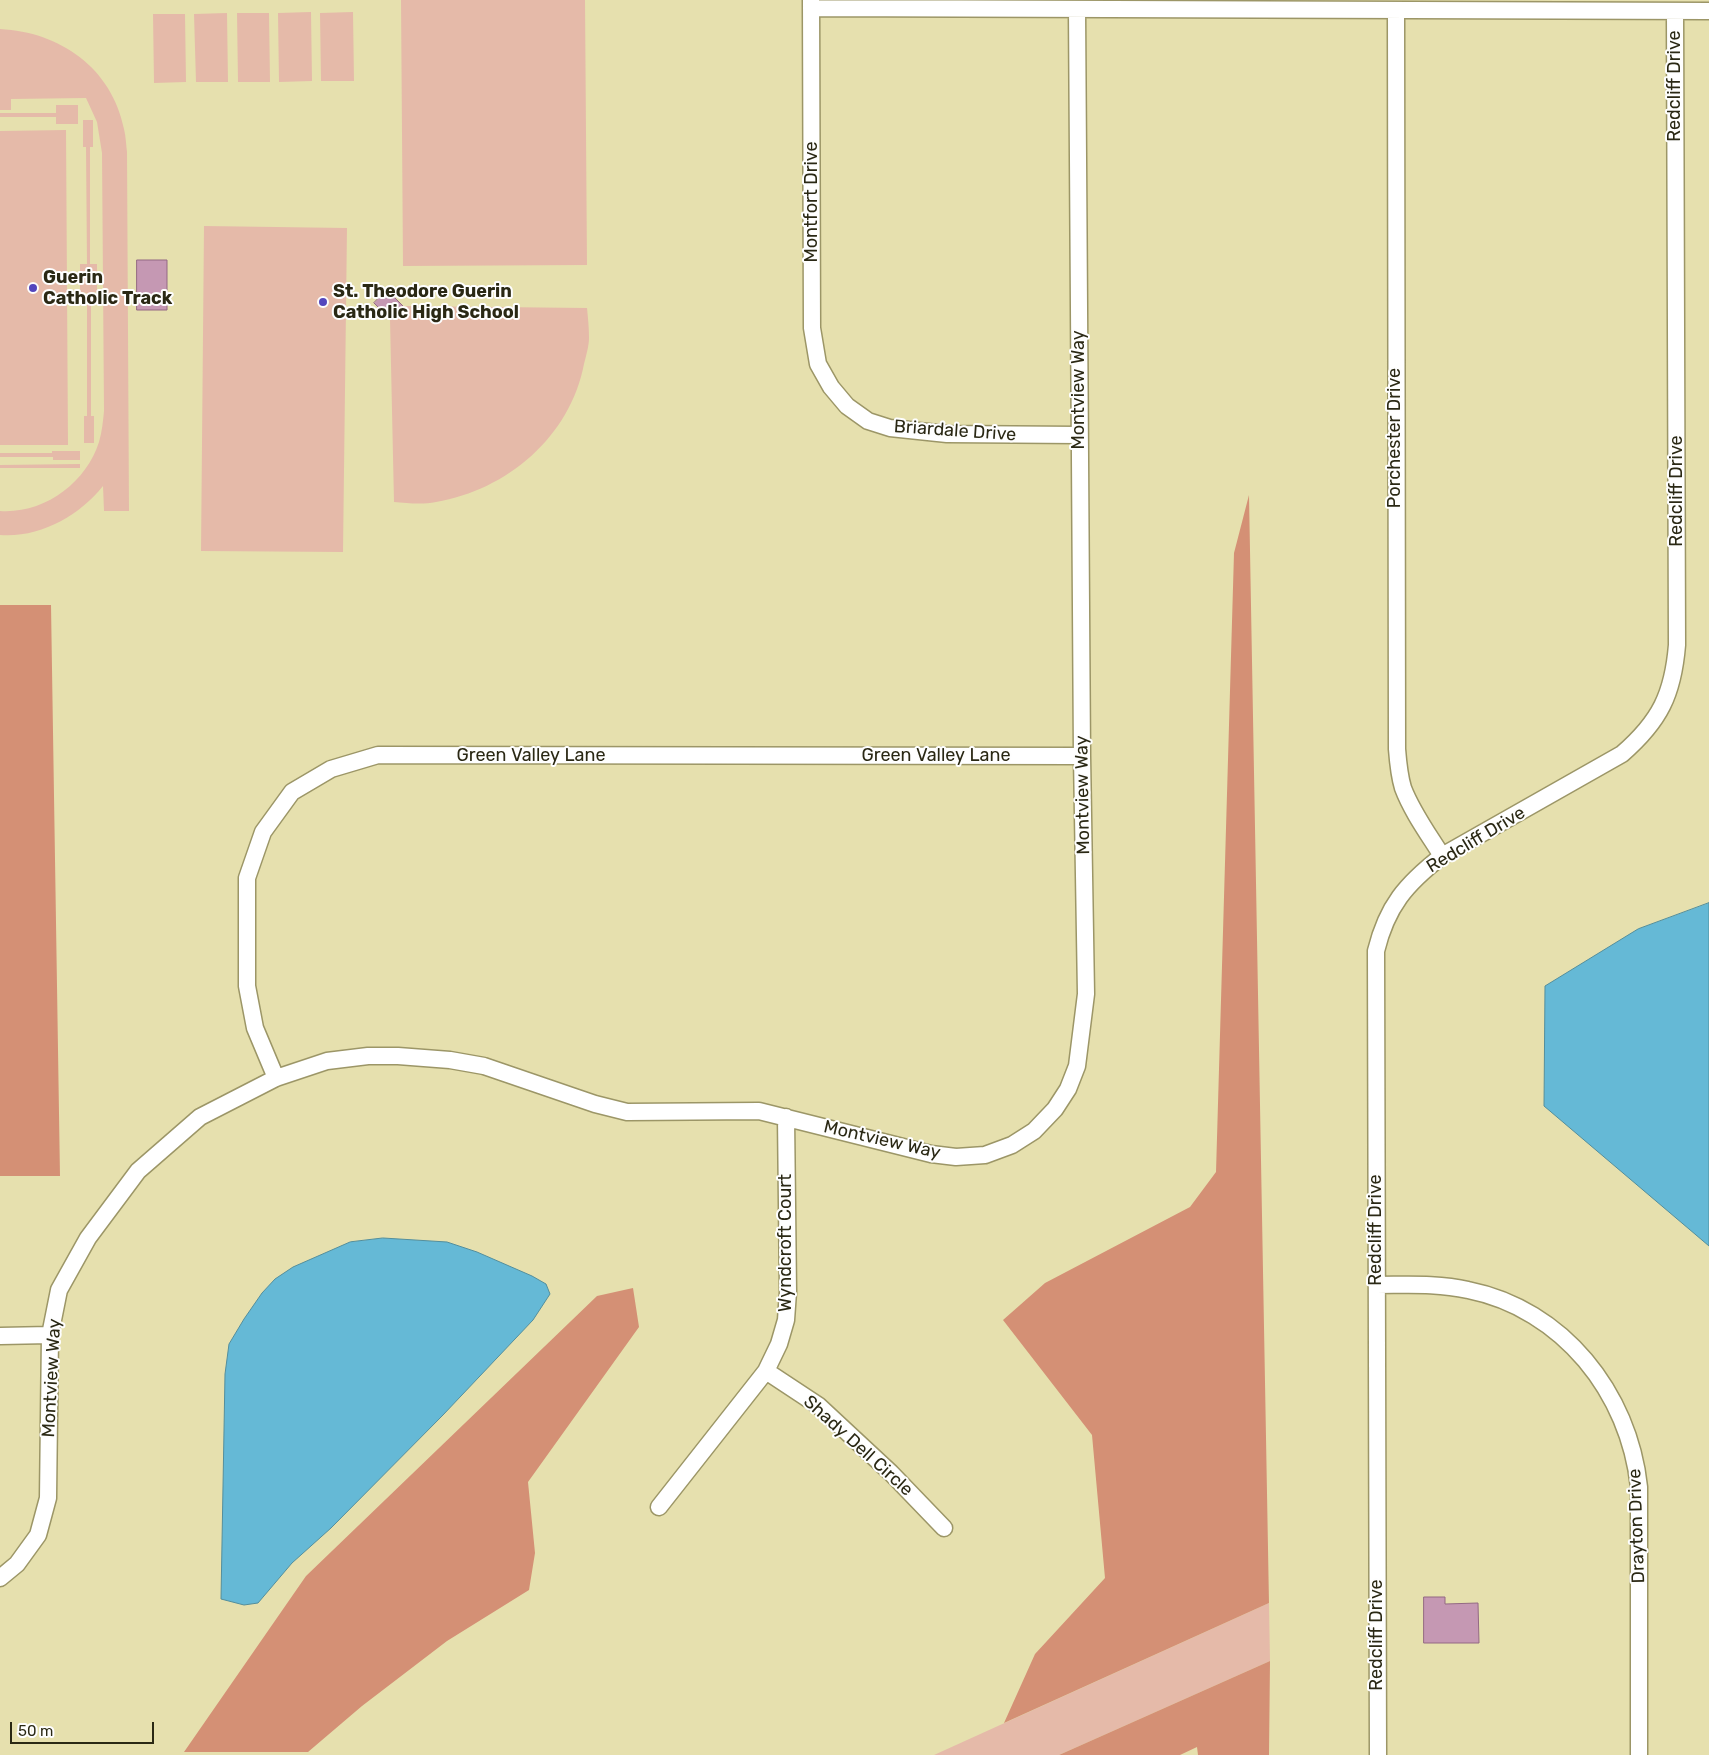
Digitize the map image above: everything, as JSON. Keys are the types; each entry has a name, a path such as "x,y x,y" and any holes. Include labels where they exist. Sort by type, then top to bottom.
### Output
{"street":[{"path":"811,4 1077,9 1709,11"},
{"name":"Montfort Drive","path":"811,4 812,328 818,364 839,398"},
{"name":"Montview Way","path":"0,1578 17,1564 38,1535 48,1498 50,1335 59,1290 88,1238 138,1171 200,1117 276,1078 327,1061 368,1056 450,1060 484,1066 594,1104 627,1112 760,1111 931,1154 956,1157 985,1155 1012,1145 1034,1131 1055,1108 1068,1089 1078,1066 1086,994 1079,435 1077,9"},
{"name":"Porchester Drive","path":"1396,10 1397,749 1404,789 1412,807 1442,856"},
{"name":"Redcliff Drive","path":"1378,1755 1376,951 1386,920 1396,900 1412,881 1442,856 1622,754 1645,734 1662,708 1670,685 1676,658 1677,625 1675,11"},
{"name":"Briardale Drive","path":"839,398 868,421 890,428 947,434 1079,435"},
{"name":"Green Valley Lane","path":"276,1078 255,1028 247,986 247,878 263,832 292,792 331,768 378,756 1082,756"},
{"name":"Wyndcroft Court","path":"659,1507 766,1371 779,1344 786,1320 788,1252 786,1117"},
{"name":"Drayton Drive","path":"1377,1285 1448,1286 1490,1296 1526,1312 1544,1322 1578,1352 1600,1379 1612,1398 1626,1430 1635,1460 1639,1487 1639,1755"},
{"path":"0,1336 50,1335"},
{"name":"Shady Dell Circle","path":"766,1371 819,1406 891,1473 944,1528"}],"shaded area":[{"path":"401,0 585,0 587,265 403,266"},
{"path":"311,12 312,81 279,82 278,13"},
{"path":"353,12 354,81 321,81 320,13"},
{"path":"227,13 228,82 196,82 194,14"},
{"path":"237,13 269,13 270,82 238,82"},
{"path":"153,14 185,14 186,82 154,83"},
{"path":"0,29 43,37 80,57 95,71 108,88 118,107 125,132 127,152 129,511 104,511 103,486 82,507 58,523 30,533 15,535 0,535 0,511 16,511 32,507 61,493 74,483 84,470 93,457 100,438 104,411 102,153 97,122 86,98 11,99 11,110 0,110"},
{"path":"56,105 78,105 78,124 56,124 56,117 0,117 0,113 56,113"},
{"path":"83,120 93,120 93,147 90,147 90,264 97,264 97,292 91,293 91,416 94,416 94,443 84,443 84,416 87,416 87,293 80,292 80,264 87,264 86,147 83,147"},
{"name":"Guerin Catholic Track","path":"66,130 68,445 0,445 0,131"},
{"path":"204,226 347,228 343,552 201,551"},
{"path":"403,306 587,308 588,344 577,390 565,415 550,437 531,456 487,486 462,496 431,503 394,502 390,319"},
{"path":"52,451 80,451 80,460 53,460 53,457 0,457 0,453 52,453"},
{"path":"80,464 80,468 0,468 0,465"},
{"path":"1249,495 1269,1603 1004,1723 1035,1654 1105,1578 1092,1435 1003,1320 1045,1283 1190,1207 1216,1172 1234,553"},
{"path":"0,605 51,605 60,1176 0,1176"},
{"path":"633,1288 639,1327 528,1482 535,1553 529,1590 447,1641 362,1706 308,1752 184,1752 306,1576 597,1296"},
{"path":"1269,1603 1270,1661 1059,1755 934,1755"},
{"path":"1270,1661 1269,1755 1198,1755 1197,1747 1180,1755 1059,1755"}],"water":[{"path":"1709,903 1709,1246 1544,1106 1545,986 1638,929"},
{"path":"383,1238 447,1242 477,1252 546,1284 550,1294 533,1320 443,1415 331,1528 292,1563 258,1603 244,1605 221,1599 225,1374 229,1344 262,1293 275,1279 293,1267 350,1242"}],"building":[{"path":"137,260 167,260 167,310 137,310"},
{"path":"387,290 403,306 390,319 374,303"},
{"path":"1424,1597 1445,1597 1445,1604 1478,1603 1479,1643 1424,1643"}],"place":[{"name":"Guerin Catholic Track","path":"33,288"},
{"name":"St. Theodore Guerin Catholic High School","path":"323,302"}]}
